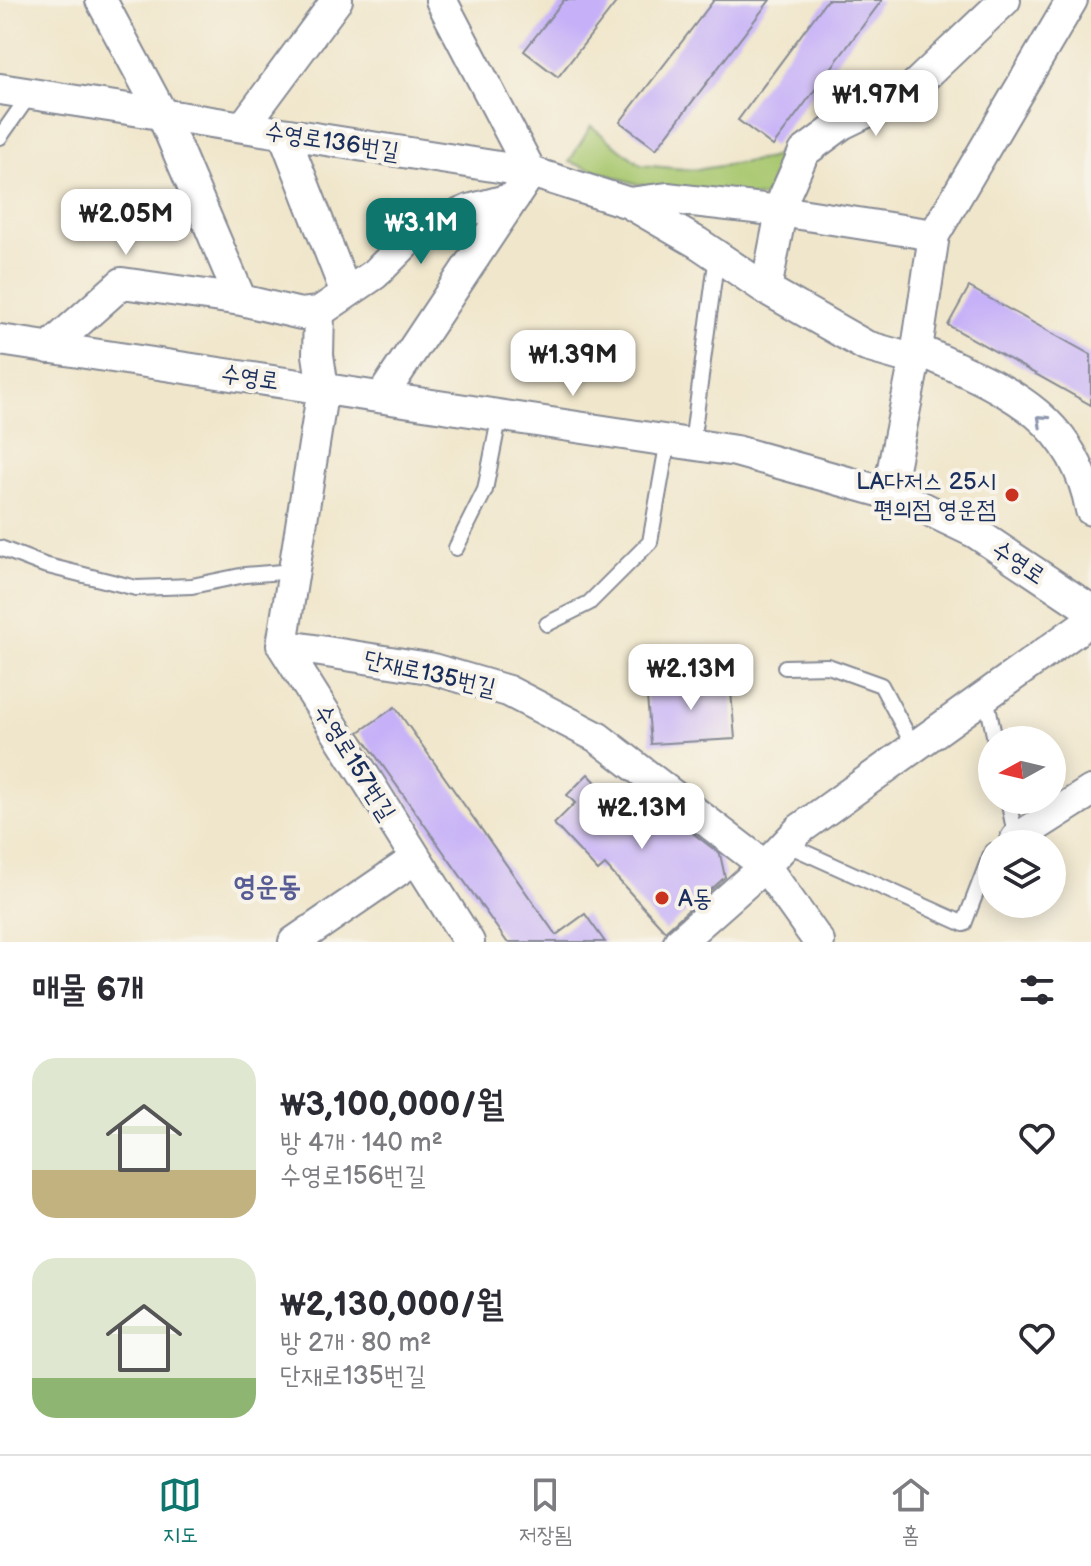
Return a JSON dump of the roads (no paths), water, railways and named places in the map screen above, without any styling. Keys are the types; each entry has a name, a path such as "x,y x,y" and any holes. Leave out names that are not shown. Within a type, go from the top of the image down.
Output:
{"street":[{"path":"101,0 162,114 241,300"},
{"path":"243,127 337,0"},
{"path":"382,396 531,172 441,0"},
{"path":"766,289 784,197 804,152 842,124 908,92 1005,0"},
{"path":"888,493 916,354 934,235 1075,0 1091,23"},
{"name":"수영로136번길","path":"0,89 531,172 629,203 717,255 766,289 866,346 916,354 1009,392 1042,418 1071,450 1087,489 1091,510"},
{"path":"284,134 346,293"},
{"path":"49,348 122,283 241,300 301,314 319,312 375,274 415,234 469,210 514,198"},
{"name":"수영로136번길","path":"629,203 667,198 781,211 934,235"},
{"path":"282,645 323,388 318,355 319,312"},
{"name":"수영로","path":"0,340 736,451 888,493 976,533 1091,610"},
{"path":"679,942 800,829 1091,620"},
{"name":"단재로135번길","path":"282,645 429,668 508,691 597,737 775,855 819,942"},
{"name":"수영로157번길","path":"282,645 469,942"},
{"path":"1027,830 1091,791"},
{"path":"294,942 415,859"}],"lane":[{"path":"0,137 5,120 31,93"},
{"path":"547,624 589,603 650,542 680,442 717,255"},
{"path":"456,548 485,490 500,414"},
{"path":"0,548 44,565 136,588 192,586 245,575 294,571"},
{"path":"785,667 828,666 881,685 914,747"},
{"path":"986,696 992,726"},
{"path":"775,855 964,924 978,896"}],"place":[{"name":"LA다저스 25시 편의점 영운점","path":"1012,495"},
{"name":"A동","path":"662,898"}],"district":[{"name":"영운동","path":"267,885"}]}
